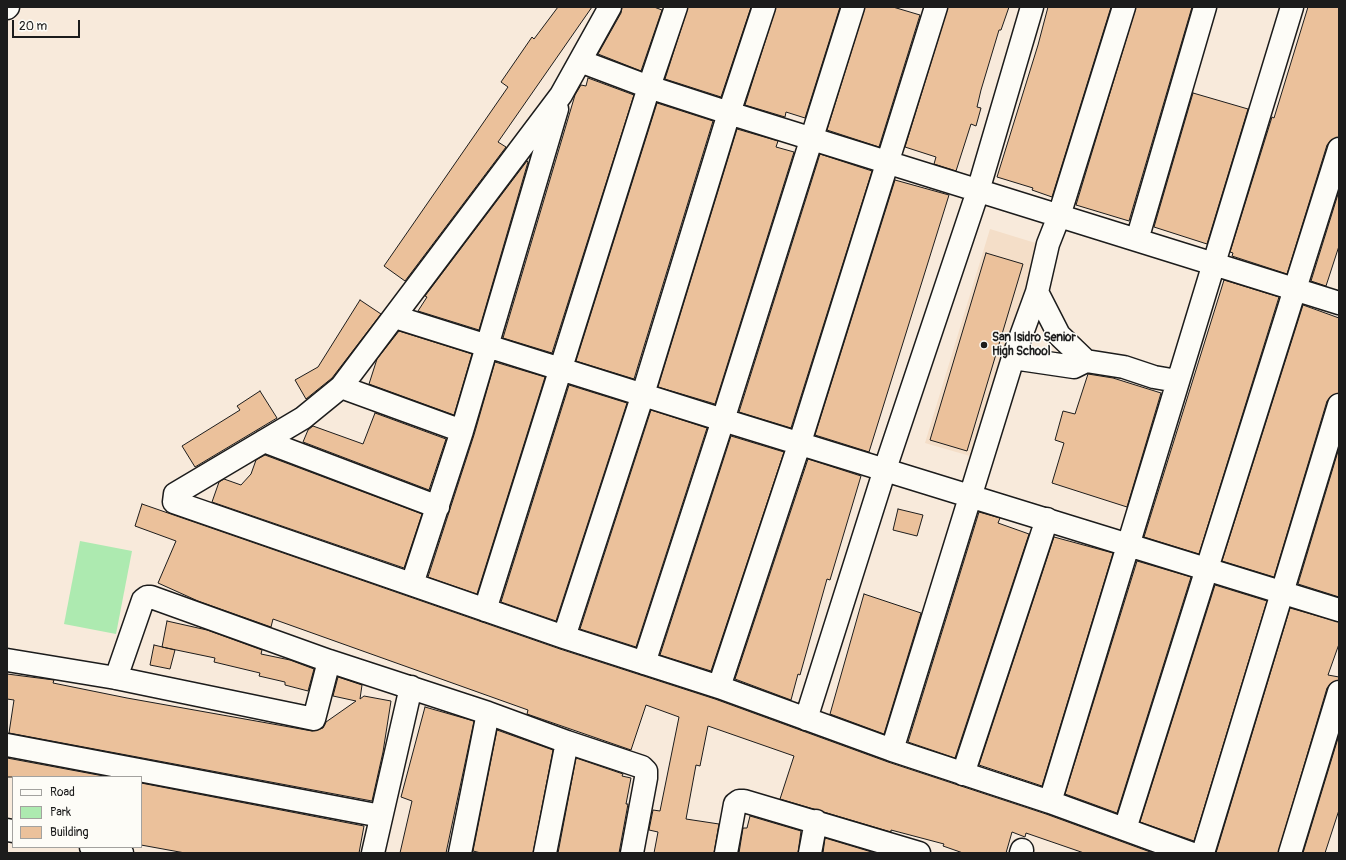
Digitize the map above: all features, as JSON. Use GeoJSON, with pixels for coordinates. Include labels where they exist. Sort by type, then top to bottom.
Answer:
{"type":"FeatureCollection","features":[{"type":"Feature","properties":{"kind":"street"},"geometry":{"type":"LineString","coordinates":[[610,7],[561,94],[341,387],[303,418],[175,494],[174,502],[564,637],[719,687],[892,750],[1050,802],[1190,853]]}},
{"type":"Feature","properties":{"kind":"street"},"geometry":{"type":"LineString","coordinates":[[485,610],[562,369],[649,87],[676,7]]}},
{"type":"Feature","properties":{"kind":"street"},"geometry":{"type":"LineString","coordinates":[[564,637],[643,394],[729,113],[764,7]]}},
{"type":"Feature","properties":{"kind":"street"},"geometry":{"type":"LineString","coordinates":[[644,663],[723,420],[853,7]]}},
{"type":"Feature","properties":{"kind":"street"},"geometry":{"type":"LineString","coordinates":[[719,687],[800,442],[886,162],[936,7]]}},
{"type":"Feature","properties":{"kind":"street"},"geometry":{"type":"LineString","coordinates":[[806,719],[884,469],[978,191],[1032,7]]}},
{"type":"Feature","properties":{"kind":"street"},"geometry":{"type":"LineString","coordinates":[[892,750],[970,495],[1037,292],[1048,244],[1059,216],[1124,7]]}},
{"type":"Feature","properties":{"kind":"street"},"geometry":{"type":"LineString","coordinates":[[1137,240],[1205,7]]}},
{"type":"Feature","properties":{"kind":"street"},"geometry":{"type":"LineString","coordinates":[[1050,802],[1127,544],[1292,7]]}},
{"type":"Feature","properties":{"kind":"street"},"geometry":{"type":"LineString","coordinates":[[580,61],[649,87],[729,113],[1339,303]]}},
{"type":"Feature","properties":{"kind":"street"},"geometry":{"type":"LineString","coordinates":[[412,584],[488,346],[561,94]]}},
{"type":"Feature","properties":{"kind":"street"},"geometry":{"type":"LineString","coordinates":[[1125,829],[1339,149]]}},
{"type":"Feature","properties":{"kind":"street"},"geometry":{"type":"LineString","coordinates":[[1037,292],[1059,335],[1086,361],[1124,367],[1154,377],[1177,381]]}},
{"type":"Feature","properties":{"kind":"street"},"geometry":{"type":"LineString","coordinates":[[395,317],[1339,610]]}},
{"type":"Feature","properties":{"kind":"street"},"geometry":{"type":"LineString","coordinates":[[1014,358],[1074,367],[1086,361]]}},
{"type":"Feature","properties":{"kind":"street"},"geometry":{"type":"LineString","coordinates":[[341,387],[462,431]]}},
{"type":"Feature","properties":{"kind":"street"},"geometry":{"type":"LineString","coordinates":[[1203,853],[1339,405]]}},
{"type":"Feature","properties":{"kind":"street"},"geometry":{"type":"LineString","coordinates":[[264,442],[438,506]]}},
{"type":"Feature","properties":{"kind":"street"},"geometry":{"type":"LineString","coordinates":[[963,774],[1047,519]]}},
{"type":"Feature","properties":{"kind":"street"},"geometry":{"type":"LineString","coordinates":[[116,678],[143,600],[146,597],[151,597],[329,661],[488,713],[567,742],[642,767],[646,771],[646,778],[632,853]]}},
{"type":"Feature","properties":{"kind":"street"},"geometry":{"type":"LineString","coordinates":[[7,660],[116,678],[314,719],[329,661]]}},
{"type":"Feature","properties":{"kind":"street"},"geometry":{"type":"LineString","coordinates":[[373,853],[411,687]]}},
{"type":"Feature","properties":{"kind":"street"},"geometry":{"type":"LineString","coordinates":[[1290,853],[1339,692]]}},
{"type":"Feature","properties":{"kind":"street"},"geometry":{"type":"LineString","coordinates":[[460,853],[488,713]]}},
{"type":"Feature","properties":{"kind":"street"},"geometry":{"type":"LineString","coordinates":[[545,853],[567,742]]}},
{"type":"Feature","properties":{"kind":"street"},"geometry":{"type":"LineString","coordinates":[[7,745],[381,816]]}},
{"type":"Feature","properties":{"kind":"street"},"geometry":{"type":"LineString","coordinates":[[726,853],[735,804],[744,800],[909,851]]}},
{"type":"Feature","properties":{"kind":"street"},"geometry":{"type":"LineString","coordinates":[[810,853],[816,821]]}},
{"type":"Feature","properties":{"kind":"street"},"geometry":{"type":"LineString","coordinates":[[97,848],[122,853]]}},
{"type":"Feature","properties":{"kind":"shaded area","name":"San Isidro Senior High School"},"geometry":{"type":"Polygon","coordinates":[[[990,229],[1042,245],[977,458],[925,443],[990,229]]]}},
{"type":"Feature","properties":{"kind":"green space"},"geometry":{"type":"Polygon","coordinates":[[[80,541],[132,551],[116,634],[64,624],[80,541]]]}},
{"type":"Feature","properties":{"kind":"building"},"geometry":{"type":"Polygon","coordinates":[[[558,7],[592,7],[498,142],[506,147],[405,281],[384,266],[508,87],[501,82],[532,37],[534,39],[558,7]]]}},
{"type":"Feature","properties":{"kind":"building"},"geometry":{"type":"Polygon","coordinates":[[[622,7],[654,7],[662,10],[641,71],[598,54],[621,13],[622,7]]]}},
{"type":"Feature","properties":{"kind":"building"},"geometry":{"type":"Polygon","coordinates":[[[688,7],[751,7],[721,97],[665,79],[688,7]]]}},
{"type":"Feature","properties":{"kind":"building"},"geometry":{"type":"Polygon","coordinates":[[[776,7],[840,7],[805,118],[786,112],[785,117],[745,105],[776,7]]]}},
{"type":"Feature","properties":{"kind":"building"},"geometry":{"type":"Polygon","coordinates":[[[865,7],[893,7],[920,15],[879,147],[827,130],[865,7]]]}},
{"type":"Feature","properties":{"kind":"building"},"geometry":{"type":"Polygon","coordinates":[[[948,7],[1009,7],[1001,30],[999,30],[981,90],[977,107],[981,108],[976,126],[971,124],[956,171],[934,164],[936,157],[905,147],[948,7]]]}},
{"type":"Feature","properties":{"kind":"building"},"geometry":{"type":"Polygon","coordinates":[[[1048,7],[1111,7],[1052,197],[1032,190],[1033,188],[997,177],[1038,45],[1048,7]]]}},
{"type":"Feature","properties":{"kind":"building"},"geometry":{"type":"Polygon","coordinates":[[[1136,7],[1192,7],[1129,221],[1076,205],[1136,7]]]}},
{"type":"Feature","properties":{"kind":"building"},"geometry":{"type":"Polygon","coordinates":[[[1308,7],[1339,7],[1339,137],[1331,140],[1327,145],[1287,274],[1232,256],[1233,253],[1230,252],[1272,117],[1274,118],[1308,7]]]}},
{"type":"Feature","properties":{"kind":"building"},"geometry":{"type":"Polygon","coordinates":[[[588,78],[634,95],[552,353],[503,338],[575,95],[581,85],[586,86],[588,78]]]}},
{"type":"Feature","properties":{"kind":"building"},"geometry":{"type":"Polygon","coordinates":[[[1193,93],[1248,109],[1207,244],[1154,227],[1193,93]]]}},
{"type":"Feature","properties":{"kind":"building"},"geometry":{"type":"Polygon","coordinates":[[[657,103],[713,121],[634,379],[576,361],[657,103]]]}},
{"type":"Feature","properties":{"kind":"building"},"geometry":{"type":"Polygon","coordinates":[[[737,129],[778,141],[776,147],[794,152],[715,404],[658,387],[737,129]]]}},
{"type":"Feature","properties":{"kind":"building"},"geometry":{"type":"Polygon","coordinates":[[[820,154],[872,171],[791,428],[739,412],[820,154]]]}},
{"type":"Feature","properties":{"kind":"building"},"geometry":{"type":"Polygon","coordinates":[[[527,161],[528,162],[479,330],[418,311],[427,297],[425,296],[527,161]]]}},
{"type":"Feature","properties":{"kind":"building"},"geometry":{"type":"Polygon","coordinates":[[[895,180],[949,195],[869,452],[815,435],[895,180]]]}},
{"type":"Feature","properties":{"kind":"building"},"geometry":{"type":"Polygon","coordinates":[[[1339,191],[1339,246],[1326,286],[1311,281],[1339,191]]]}},
{"type":"Feature","properties":{"kind":"building","name":"San Isidro Senior High School"},"geometry":{"type":"Polygon","coordinates":[[[986,253],[1023,264],[967,451],[930,440],[986,253]]]}},
{"type":"Feature","properties":{"kind":"building"},"geometry":{"type":"Polygon","coordinates":[[[1224,280],[1279,297],[1199,554],[1144,537],[1224,280]]]}},
{"type":"Feature","properties":{"kind":"building"},"geometry":{"type":"Polygon","coordinates":[[[360,300],[381,314],[332,378],[306,399],[295,380],[318,367],[360,300]]]}},
{"type":"Feature","properties":{"kind":"building"},"geometry":{"type":"Polygon","coordinates":[[[1303,305],[1339,318],[1339,393],[1331,396],[1327,401],[1274,577],[1222,561],[1303,305]]]}},
{"type":"Feature","properties":{"kind":"building"},"geometry":{"type":"Polygon","coordinates":[[[399,331],[472,354],[454,415],[369,384],[377,359],[399,331]]]}},
{"type":"Feature","properties":{"kind":"building"},"geometry":{"type":"Polygon","coordinates":[[[495,362],[545,377],[477,594],[428,577],[474,435],[495,362]]]}},
{"type":"Feature","properties":{"kind":"building"},"geometry":{"type":"Polygon","coordinates":[[[1088,374],[1113,378],[1161,393],[1127,507],[1052,483],[1064,443],[1055,440],[1063,411],[1075,414],[1088,374]]]}},
{"type":"Feature","properties":{"kind":"building"},"geometry":{"type":"Polygon","coordinates":[[[569,385],[627,403],[556,621],[501,602],[569,385]]]}},
{"type":"Feature","properties":{"kind":"building"},"geometry":{"type":"Polygon","coordinates":[[[260,391],[277,418],[195,467],[182,446],[240,410],[237,406],[260,391]]]}},
{"type":"Feature","properties":{"kind":"building"},"geometry":{"type":"Polygon","coordinates":[[[651,410],[707,428],[636,647],[580,629],[651,410]]]}},
{"type":"Feature","properties":{"kind":"building"},"geometry":{"type":"Polygon","coordinates":[[[375,413],[446,439],[429,490],[303,442],[308,430],[313,426],[363,444],[375,413]]]}},
{"type":"Feature","properties":{"kind":"building"},"geometry":{"type":"Polygon","coordinates":[[[731,436],[784,452],[711,671],[660,655],[731,436]]]}},
{"type":"Feature","properties":{"kind":"building"},"geometry":{"type":"Polygon","coordinates":[[[1339,448],[1339,597],[1298,584],[1339,448]]]}},
{"type":"Feature","properties":{"kind":"building"},"geometry":{"type":"Polygon","coordinates":[[[265,455],[422,514],[404,568],[212,502],[219,482],[224,479],[241,485],[251,474],[256,460],[265,455]]]}},
{"type":"Feature","properties":{"kind":"building"},"geometry":{"type":"Polygon","coordinates":[[[808,459],[861,476],[830,580],[827,579],[800,675],[798,674],[791,700],[735,679],[808,459]]]}},
{"type":"Feature","properties":{"kind":"building"},"geometry":{"type":"Polygon","coordinates":[[[142,504],[560,649],[715,699],[888,762],[1046,814],[1153,853],[1084,853],[1026,833],[1025,837],[1012,832],[1006,853],[963,853],[943,846],[944,844],[891,830],[891,832],[780,799],[794,756],[708,726],[700,766],[696,765],[686,819],[719,824],[714,853],[654,853],[658,832],[649,830],[653,810],[660,811],[679,717],[646,705],[631,750],[527,714],[528,710],[273,619],[271,627],[198,601],[158,583],[176,541],[135,526],[142,504]]]}},
{"type":"Feature","properties":{"kind":"building"},"geometry":{"type":"Polygon","coordinates":[[[898,509],[923,515],[917,536],[893,530],[898,509]]]}},
{"type":"Feature","properties":{"kind":"building"},"geometry":{"type":"Polygon","coordinates":[[[979,512],[1000,518],[998,523],[1029,534],[955,758],[908,742],[979,512]]]}},
{"type":"Feature","properties":{"kind":"building"},"geometry":{"type":"Polygon","coordinates":[[[1054,537],[1113,553],[1042,786],[979,765],[1054,537]]]}},
{"type":"Feature","properties":{"kind":"building"},"geometry":{"type":"Polygon","coordinates":[[[1137,561],[1191,577],[1117,813],[1065,794],[1137,561]]]}},
{"type":"Feature","properties":{"kind":"building"},"geometry":{"type":"Polygon","coordinates":[[[1215,585],[1267,601],[1194,841],[1140,822],[1215,585]]]}},
{"type":"Feature","properties":{"kind":"building"},"geometry":{"type":"Polygon","coordinates":[[[864,594],[921,613],[884,734],[830,714],[864,594]]]}},
{"type":"Feature","properties":{"kind":"building"},"geometry":{"type":"Polygon","coordinates":[[[1290,608],[1339,622],[1339,644],[1328,675],[1339,677],[1339,680],[1331,683],[1327,688],[1278,853],[1216,853],[1290,608]]]}},
{"type":"Feature","properties":{"kind":"building"},"geometry":{"type":"Polygon","coordinates":[[[167,621],[207,630],[262,650],[261,654],[290,660],[314,669],[308,691],[285,685],[285,682],[259,676],[260,673],[214,662],[215,658],[162,647],[167,621]]]}},
{"type":"Feature","properties":{"kind":"building"},"geometry":{"type":"Polygon","coordinates":[[[154,645],[175,650],[170,669],[150,665],[154,645]]]}},
{"type":"Feature","properties":{"kind":"building"},"geometry":{"type":"Polygon","coordinates":[[[7,674],[54,680],[53,683],[127,698],[312,731],[323,728],[326,722],[356,701],[333,696],[338,677],[362,685],[360,699],[364,696],[391,701],[383,752],[372,801],[9,733],[14,700],[7,699],[7,674]]]}},
{"type":"Feature","properties":{"kind":"building"},"geometry":{"type":"Polygon","coordinates":[[[425,707],[474,721],[446,853],[400,853],[412,801],[401,797],[425,707]]]}},
{"type":"Feature","properties":{"kind":"building"},"geometry":{"type":"Polygon","coordinates":[[[497,730],[553,750],[533,853],[481,853],[473,851],[497,730]]]}},
{"type":"Feature","properties":{"kind":"building"},"geometry":{"type":"Polygon","coordinates":[[[1339,735],[1339,810],[1325,853],[1303,853],[1339,735]]]}},
{"type":"Feature","properties":{"kind":"building"},"geometry":{"type":"Polygon","coordinates":[[[7,758],[104,776],[12,776],[7,777],[7,758]]]}},
{"type":"Feature","properties":{"kind":"building"},"geometry":{"type":"Polygon","coordinates":[[[576,758],[631,778],[619,853],[558,853],[576,758]]]}},
{"type":"Feature","properties":{"kind":"building"},"geometry":{"type":"Polygon","coordinates":[[[142,783],[364,826],[359,853],[185,853],[142,845],[142,783]]]}},
{"type":"Feature","properties":{"kind":"building"},"geometry":{"type":"Polygon","coordinates":[[[750,816],[801,831],[798,853],[739,853],[743,828],[747,828],[750,816]]]}},
{"type":"Feature","properties":{"kind":"building"},"geometry":{"type":"Polygon","coordinates":[[[825,838],[875,853],[823,853],[825,838]]]}},
{"type":"Feature","properties":{"kind":"place","name":"San Isidro Senior High School"},"geometry":{"type":"Point","coordinates":[984,345]}}]}
